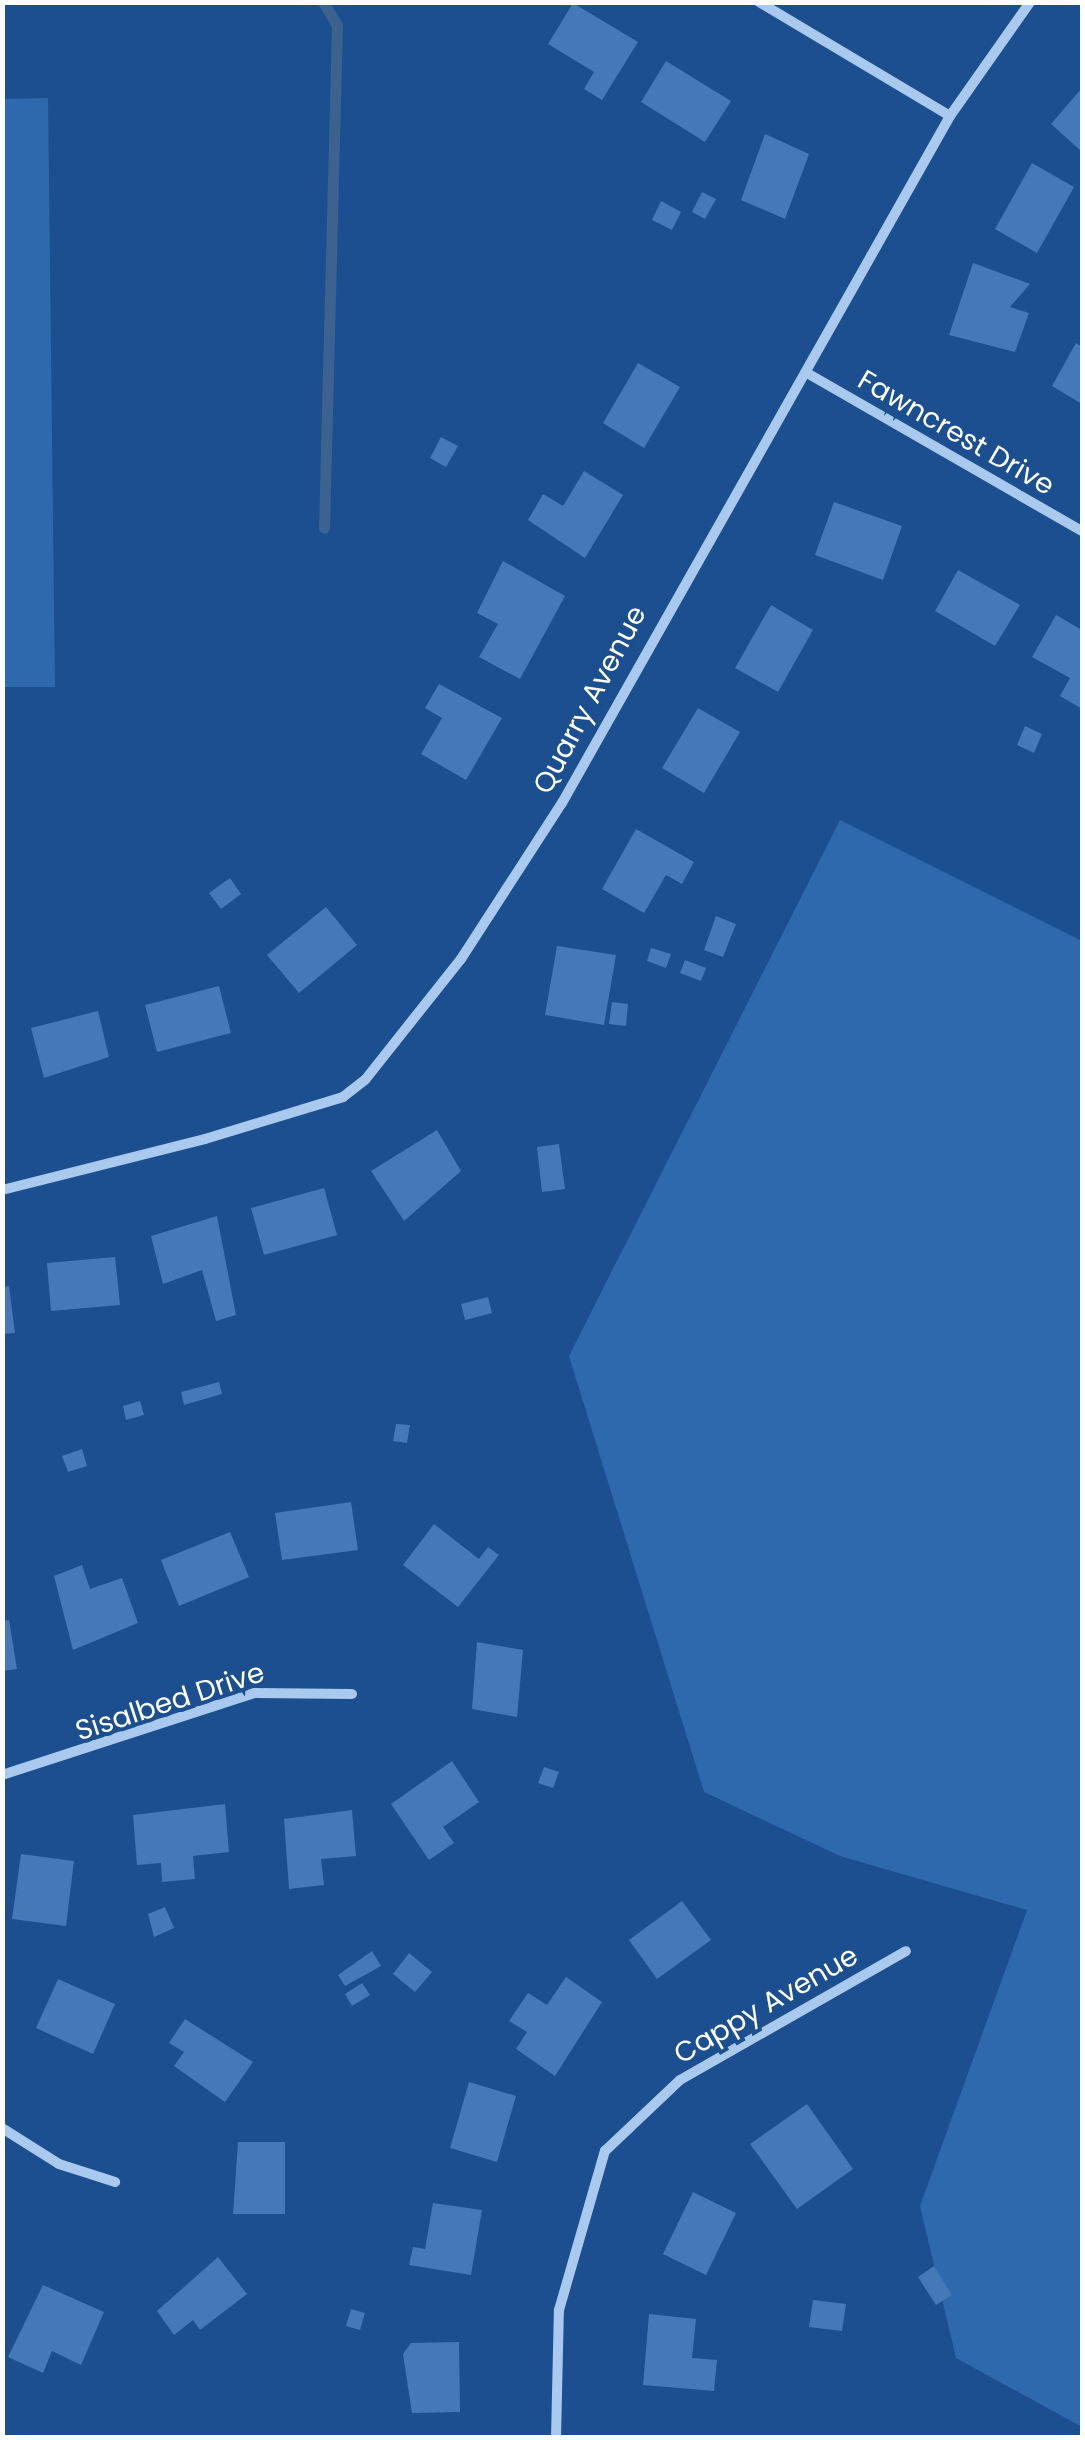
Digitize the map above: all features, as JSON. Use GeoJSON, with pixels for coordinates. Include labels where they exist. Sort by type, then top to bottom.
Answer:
{"type":"FeatureCollection","features":[{"type":"Feature","properties":{"kind":"street"},"geometry":{"type":"LineString","coordinates":[[759,2],[950,116]]}},
{"type":"Feature","properties":{"kind":"street","name":"Quarry Avenue"},"geometry":{"type":"LineString","coordinates":[[2,1190],[293,1112],[365,1080],[461,958],[562,803],[699,547],[807,373],[950,116],[1030,2]]}},
{"type":"Feature","properties":{"kind":"street","name":"Fawncrest Drive"},"geometry":{"type":"LineString","coordinates":[[807,373],[1082,531]]}},
{"type":"Feature","properties":{"kind":"street","name":"Sisalbed Drive"},"geometry":{"type":"LineString","coordinates":[[2,1775],[255,1693],[352,1694]]}},
{"type":"Feature","properties":{"kind":"street","name":"Cappy Avenue"},"geometry":{"type":"LineString","coordinates":[[556,2438],[559,2310],[605,2151],[680,2080],[906,1951]]}},
{"type":"Feature","properties":{"kind":"street"},"geometry":{"type":"LineString","coordinates":[[2,2128],[58,2164],[115,2182]]}},
{"type":"Feature","properties":{"kind":"shaded area"},"geometry":{"type":"Polygon","coordinates":[[[48,98],[55,687],[3,687],[3,99],[48,98]]]}},
{"type":"Feature","properties":{"kind":"shaded area"},"geometry":{"type":"Polygon","coordinates":[[[840,820],[1082,941],[1082,2427],[956,2358],[920,2206],[1027,1910],[840,1856],[704,1792],[569,1356],[840,820]]]}},
{"type":"Feature","properties":{"kind":"building"},"geometry":{"type":"Polygon","coordinates":[[[573,3],[638,42],[602,100],[584,89],[594,72],[548,44],[573,3]]]}},
{"type":"Feature","properties":{"kind":"building"},"geometry":{"type":"Polygon","coordinates":[[[666,61],[731,101],[705,142],[641,102],[666,61]]]}},
{"type":"Feature","properties":{"kind":"building"},"geometry":{"type":"Polygon","coordinates":[[[1082,88],[1082,152],[1051,124],[1082,88]]]}},
{"type":"Feature","properties":{"kind":"building"},"geometry":{"type":"Polygon","coordinates":[[[765,134],[809,154],[785,219],[741,200],[765,134]]]}},
{"type":"Feature","properties":{"kind":"building"},"geometry":{"type":"Polygon","coordinates":[[[1032,163],[1074,187],[1037,253],[995,229],[1032,163]]]}},
{"type":"Feature","properties":{"kind":"building"},"geometry":{"type":"Polygon","coordinates":[[[702,192],[716,199],[705,219],[692,212],[702,192]]]}},
{"type":"Feature","properties":{"kind":"building"},"geometry":{"type":"Polygon","coordinates":[[[661,201],[681,212],[672,230],[652,220],[661,201]]]}},
{"type":"Feature","properties":{"kind":"building"},"geometry":{"type":"Polygon","coordinates":[[[973,263],[1030,284],[1010,307],[1029,313],[1015,352],[949,335],[973,263]]]}},
{"type":"Feature","properties":{"kind":"building"},"geometry":{"type":"Polygon","coordinates":[[[1076,343],[1082,347],[1082,404],[1052,386],[1076,343]]]}},
{"type":"Feature","properties":{"kind":"building"},"geometry":{"type":"Polygon","coordinates":[[[638,363],[680,387],[644,448],[603,423],[638,363]]]}},
{"type":"Feature","properties":{"kind":"building"},"geometry":{"type":"Polygon","coordinates":[[[441,437],[458,446],[446,467],[430,458],[441,437]]]}},
{"type":"Feature","properties":{"kind":"building"},"geometry":{"type":"Polygon","coordinates":[[[584,471],[623,495],[585,558],[528,520],[543,494],[563,506],[584,471]]]}},
{"type":"Feature","properties":{"kind":"building"},"geometry":{"type":"Polygon","coordinates":[[[834,502],[902,526],[883,580],[815,555],[834,502]]]}},
{"type":"Feature","properties":{"kind":"building"},"geometry":{"type":"Polygon","coordinates":[[[503,561],[565,596],[520,679],[479,657],[498,624],[477,613],[503,561]]]}},
{"type":"Feature","properties":{"kind":"building"},"geometry":{"type":"Polygon","coordinates":[[[958,570],[1020,605],[995,646],[935,611],[958,570]]]}},
{"type":"Feature","properties":{"kind":"building"},"geometry":{"type":"Polygon","coordinates":[[[771,605],[813,630],[778,692],[735,668],[771,605]]]}},
{"type":"Feature","properties":{"kind":"building"},"geometry":{"type":"Polygon","coordinates":[[[1056,615],[1082,630],[1082,709],[1060,696],[1070,678],[1032,657],[1056,615]]]}},
{"type":"Feature","properties":{"kind":"building"},"geometry":{"type":"Polygon","coordinates":[[[439,684],[502,718],[466,780],[421,754],[442,718],[425,708],[439,684]]]}},
{"type":"Feature","properties":{"kind":"building"},"geometry":{"type":"Polygon","coordinates":[[[698,708],[740,732],[704,793],[662,768],[698,708]]]}},
{"type":"Feature","properties":{"kind":"building"},"geometry":{"type":"Polygon","coordinates":[[[1025,726],[1042,734],[1034,753],[1017,745],[1025,726]]]}},
{"type":"Feature","properties":{"kind":"building"},"geometry":{"type":"Polygon","coordinates":[[[636,829],[694,862],[682,884],[666,875],[644,913],[602,889],[636,829]]]}},
{"type":"Feature","properties":{"kind":"building"},"geometry":{"type":"Polygon","coordinates":[[[230,878],[241,894],[221,909],[209,893],[230,878]]]}},
{"type":"Feature","properties":{"kind":"building"},"geometry":{"type":"Polygon","coordinates":[[[326,907],[357,945],[299,993],[267,955],[326,907]]]}},
{"type":"Feature","properties":{"kind":"building"},"geometry":{"type":"Polygon","coordinates":[[[716,916],[736,924],[723,957],[704,950],[716,916]]]}},
{"type":"Feature","properties":{"kind":"building"},"geometry":{"type":"Polygon","coordinates":[[[557,946],[616,955],[604,1025],[545,1015],[557,946]]]}},
{"type":"Feature","properties":{"kind":"building"},"geometry":{"type":"Polygon","coordinates":[[[651,948],[671,954],[666,968],[647,961],[651,948]]]}},
{"type":"Feature","properties":{"kind":"building"},"geometry":{"type":"Polygon","coordinates":[[[685,960],[706,968],[701,981],[680,973],[685,960]]]}},
{"type":"Feature","properties":{"kind":"building"},"geometry":{"type":"Polygon","coordinates":[[[219,986],[231,1033],[157,1052],[145,1005],[219,986]]]}},
{"type":"Feature","properties":{"kind":"building"},"geometry":{"type":"Polygon","coordinates":[[[612,1002],[628,1004],[626,1026],[609,1024],[612,1002]]]}},
{"type":"Feature","properties":{"kind":"building"},"geometry":{"type":"Polygon","coordinates":[[[98,1011],[109,1057],[44,1078],[31,1028],[98,1011]]]}},
{"type":"Feature","properties":{"kind":"building"},"geometry":{"type":"Polygon","coordinates":[[[437,1130],[461,1171],[404,1221],[371,1171],[437,1130]]]}},
{"type":"Feature","properties":{"kind":"building"},"geometry":{"type":"Polygon","coordinates":[[[559,1144],[565,1189],[542,1192],[537,1147],[559,1144]]]}},
{"type":"Feature","properties":{"kind":"building"},"geometry":{"type":"Polygon","coordinates":[[[324,1188],[337,1235],[264,1255],[251,1208],[324,1188]]]}},
{"type":"Feature","properties":{"kind":"building"},"geometry":{"type":"Polygon","coordinates":[[[217,1216],[236,1315],[216,1321],[202,1270],[163,1284],[151,1236],[217,1216]]]}},
{"type":"Feature","properties":{"kind":"building"},"geometry":{"type":"Polygon","coordinates":[[[115,1257],[120,1305],[51,1311],[47,1263],[115,1257]]]}},
{"type":"Feature","properties":{"kind":"building"},"geometry":{"type":"Polygon","coordinates":[[[9,1286],[15,1333],[2,1334],[2,1287],[9,1286]]]}},
{"type":"Feature","properties":{"kind":"building"},"geometry":{"type":"Polygon","coordinates":[[[488,1297],[492,1313],[465,1320],[461,1304],[488,1297]]]}},
{"type":"Feature","properties":{"kind":"building"},"geometry":{"type":"Polygon","coordinates":[[[219,1382],[222,1394],[184,1405],[181,1392],[219,1382]]]}},
{"type":"Feature","properties":{"kind":"building"},"geometry":{"type":"Polygon","coordinates":[[[140,1401],[144,1415],[126,1420],[123,1406],[140,1401]]]}},
{"type":"Feature","properties":{"kind":"building"},"geometry":{"type":"Polygon","coordinates":[[[396,1424],[410,1425],[407,1443],[393,1441],[396,1424]]]}},
{"type":"Feature","properties":{"kind":"building"},"geometry":{"type":"Polygon","coordinates":[[[82,1449],[87,1466],[68,1472],[62,1456],[82,1449]]]}},
{"type":"Feature","properties":{"kind":"building"},"geometry":{"type":"Polygon","coordinates":[[[351,1502],[358,1550],[282,1560],[275,1513],[351,1502]]]}},
{"type":"Feature","properties":{"kind":"building"},"geometry":{"type":"Polygon","coordinates":[[[434,1524],[479,1559],[488,1547],[499,1555],[458,1607],[403,1565],[434,1524]]]}},
{"type":"Feature","properties":{"kind":"building"},"geometry":{"type":"Polygon","coordinates":[[[230,1532],[249,1577],[179,1606],[161,1560],[230,1532]]]}},
{"type":"Feature","properties":{"kind":"building"},"geometry":{"type":"Polygon","coordinates":[[[82,1565],[90,1589],[122,1578],[138,1623],[73,1650],[54,1576],[82,1565]]]}},
{"type":"Feature","properties":{"kind":"building"},"geometry":{"type":"Polygon","coordinates":[[[9,1620],[17,1669],[2,1671],[2,1621],[9,1620]]]}},
{"type":"Feature","properties":{"kind":"building"},"geometry":{"type":"Polygon","coordinates":[[[477,1642],[523,1650],[517,1717],[472,1709],[477,1642]]]}},
{"type":"Feature","properties":{"kind":"building"},"geometry":{"type":"Polygon","coordinates":[[[452,1761],[479,1802],[443,1827],[454,1843],[429,1860],[391,1804],[452,1761]]]}},
{"type":"Feature","properties":{"kind":"building"},"geometry":{"type":"Polygon","coordinates":[[[544,1767],[559,1772],[553,1788],[538,1783],[544,1767]]]}},
{"type":"Feature","properties":{"kind":"building"},"geometry":{"type":"Polygon","coordinates":[[[225,1804],[229,1852],[193,1856],[195,1879],[162,1882],[161,1863],[137,1865],[133,1815],[225,1804]]]}},
{"type":"Feature","properties":{"kind":"building"},"geometry":{"type":"Polygon","coordinates":[[[352,1810],[356,1856],[321,1859],[324,1885],[289,1889],[284,1819],[352,1810]]]}},
{"type":"Feature","properties":{"kind":"building"},"geometry":{"type":"Polygon","coordinates":[[[21,1854],[74,1861],[66,1926],[12,1919],[21,1854]]]}},
{"type":"Feature","properties":{"kind":"building"},"geometry":{"type":"Polygon","coordinates":[[[682,1901],[711,1940],[657,1979],[629,1940],[682,1901]]]}},
{"type":"Feature","properties":{"kind":"building"},"geometry":{"type":"Polygon","coordinates":[[[165,1907],[174,1928],[154,1937],[148,1914],[165,1907]]]}},
{"type":"Feature","properties":{"kind":"building"},"geometry":{"type":"Polygon","coordinates":[[[372,1951],[381,1966],[345,1986],[338,1975],[372,1951]]]}},
{"type":"Feature","properties":{"kind":"building"},"geometry":{"type":"Polygon","coordinates":[[[409,1953],[432,1972],[415,1992],[393,1974],[409,1953]]]}},
{"type":"Feature","properties":{"kind":"building"},"geometry":{"type":"Polygon","coordinates":[[[566,1977],[602,2002],[555,2076],[516,2049],[527,2032],[509,2021],[528,1993],[547,2005],[566,1977]]]}},
{"type":"Feature","properties":{"kind":"building"},"geometry":{"type":"Polygon","coordinates":[[[58,1979],[115,2004],[93,2054],[36,2028],[58,1979]]]}},
{"type":"Feature","properties":{"kind":"building"},"geometry":{"type":"Polygon","coordinates":[[[362,1983],[370,1995],[352,2006],[345,1994],[362,1983]]]}},
{"type":"Feature","properties":{"kind":"building"},"geometry":{"type":"Polygon","coordinates":[[[185,2019],[253,2062],[225,2102],[174,2066],[184,2052],[169,2043],[185,2019]]]}},
{"type":"Feature","properties":{"kind":"building"},"geometry":{"type":"Polygon","coordinates":[[[469,2082],[516,2096],[497,2162],[450,2148],[469,2082]]]}},
{"type":"Feature","properties":{"kind":"building"},"geometry":{"type":"Polygon","coordinates":[[[807,2104],[853,2169],[797,2209],[750,2144],[807,2104]]]}},
{"type":"Feature","properties":{"kind":"building"},"geometry":{"type":"Polygon","coordinates":[[[238,2142],[285,2142],[285,2214],[233,2214],[238,2142]]]}},
{"type":"Feature","properties":{"kind":"building"},"geometry":{"type":"Polygon","coordinates":[[[693,2192],[736,2213],[706,2275],[663,2254],[693,2192]]]}},
{"type":"Feature","properties":{"kind":"building"},"geometry":{"type":"Polygon","coordinates":[[[433,2203],[482,2210],[471,2275],[409,2265],[413,2247],[425,2249],[433,2203]]]}},
{"type":"Feature","properties":{"kind":"building"},"geometry":{"type":"Polygon","coordinates":[[[218,2257],[247,2294],[200,2330],[193,2320],[174,2335],[157,2311],[218,2257]]]}},
{"type":"Feature","properties":{"kind":"building"},"geometry":{"type":"Polygon","coordinates":[[[934,2266],[952,2295],[936,2305],[918,2277],[934,2266]]]}},
{"type":"Feature","properties":{"kind":"building"},"geometry":{"type":"Polygon","coordinates":[[[43,2285],[104,2312],[81,2365],[52,2351],[43,2373],[8,2357],[43,2285]]]}},
{"type":"Feature","properties":{"kind":"building"},"geometry":{"type":"Polygon","coordinates":[[[813,2300],[846,2304],[842,2331],[809,2327],[813,2300]]]}},
{"type":"Feature","properties":{"kind":"building"},"geometry":{"type":"Polygon","coordinates":[[[351,2309],[365,2313],[360,2330],[346,2326],[351,2309]]]}},
{"type":"Feature","properties":{"kind":"building"},"geometry":{"type":"Polygon","coordinates":[[[649,2314],[696,2319],[692,2358],[717,2360],[714,2391],[643,2385],[649,2314]]]}},
{"type":"Feature","properties":{"kind":"building"},"geometry":{"type":"Polygon","coordinates":[[[459,2342],[460,2412],[412,2413],[403,2354],[411,2343],[459,2342]]]}},
{"type":"Feature","properties":{"kind":"waterway"},"geometry":{"type":"LineString","coordinates":[[323,2],[337,25],[324,528]]}}]}
